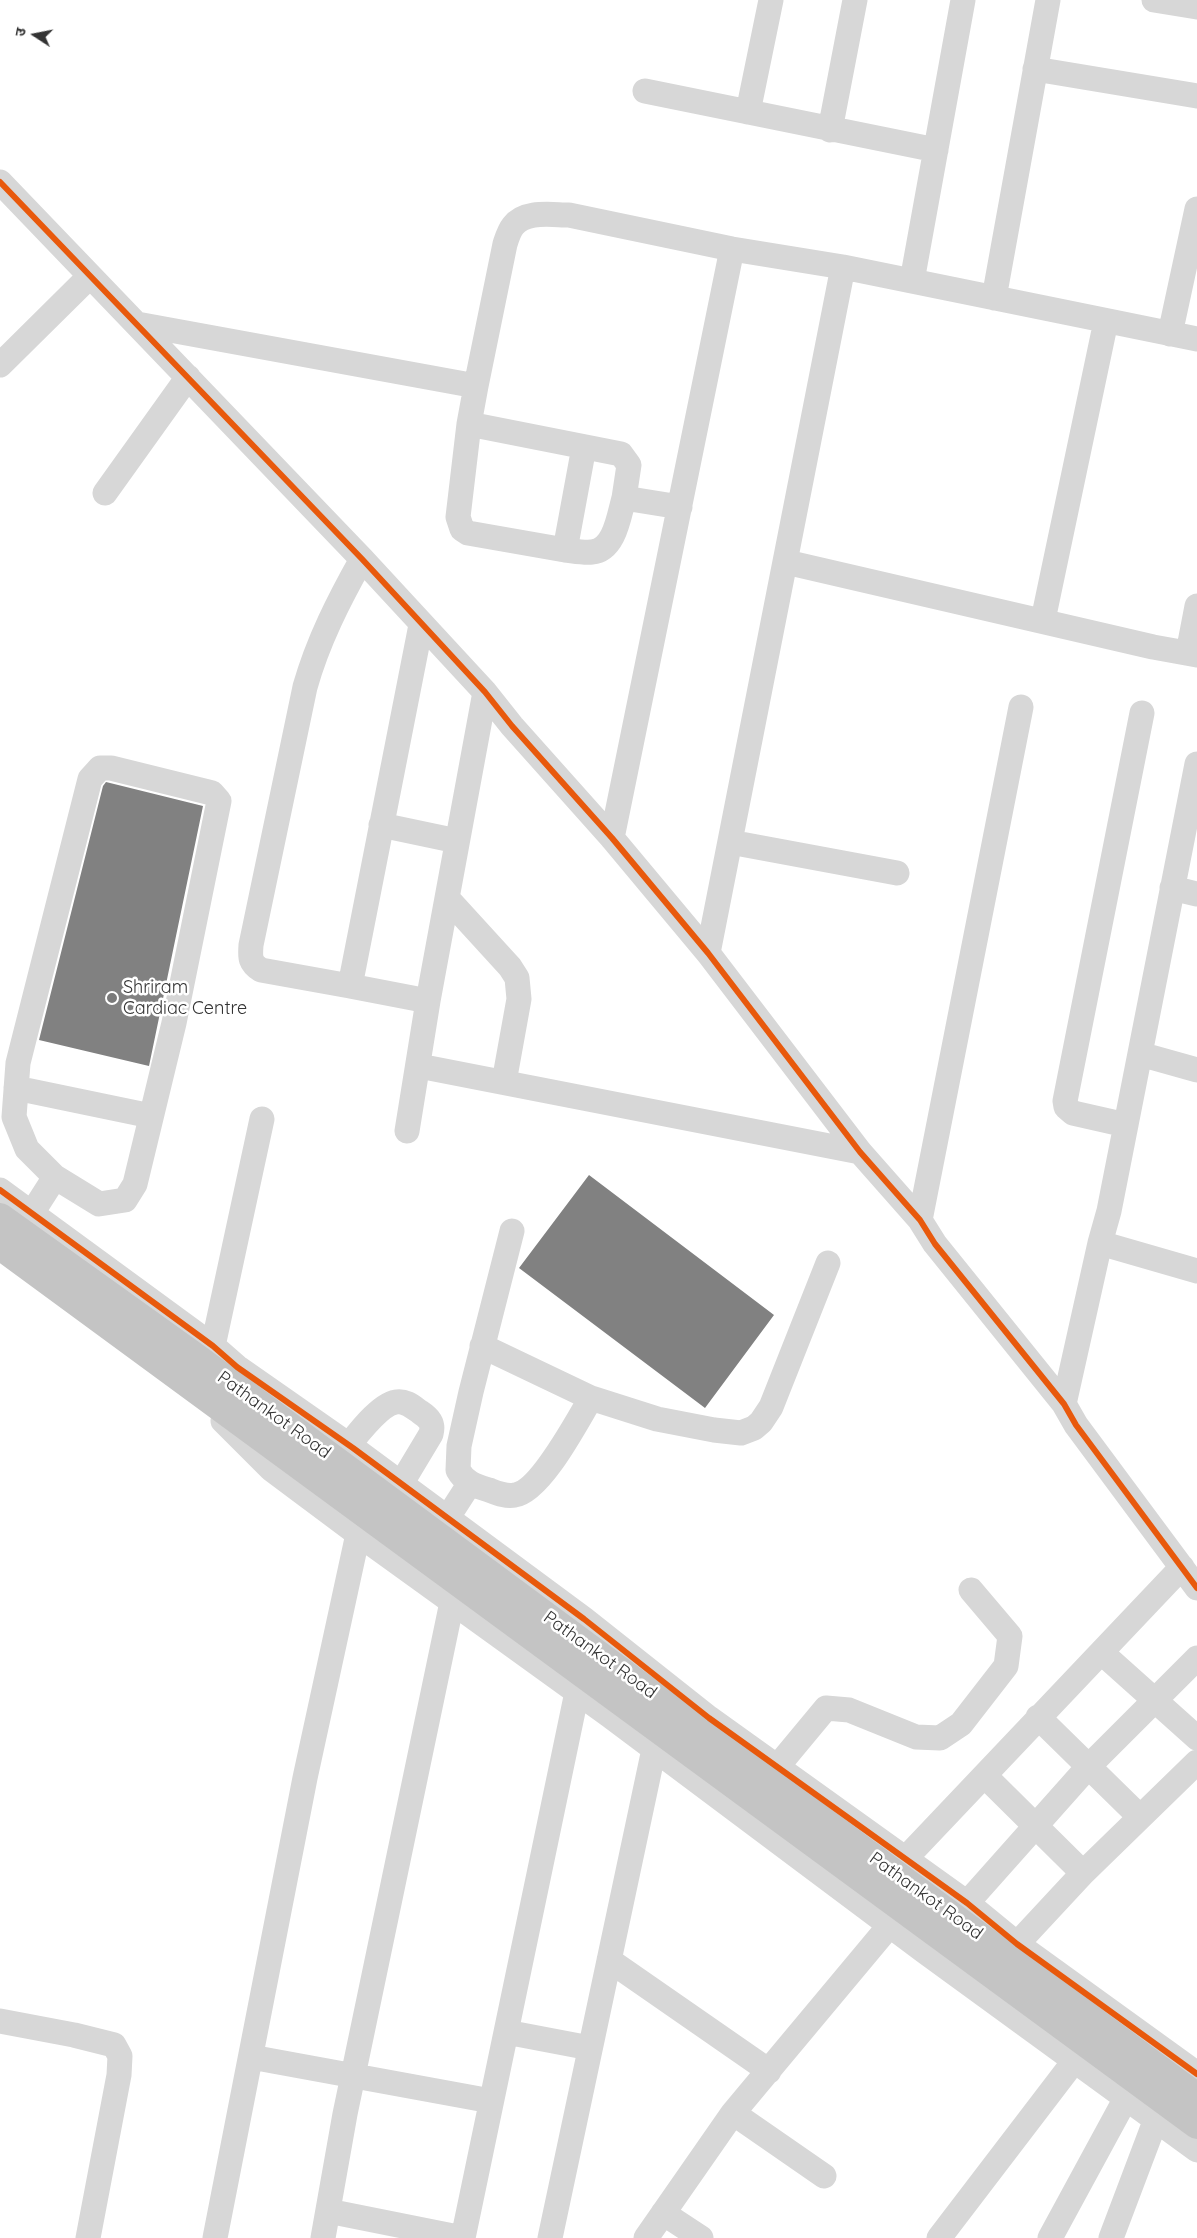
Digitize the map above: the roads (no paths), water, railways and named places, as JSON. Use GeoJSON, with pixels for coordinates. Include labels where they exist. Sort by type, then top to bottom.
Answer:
{"type":"FeatureCollection","features":[{"type":"Feature","properties":{"kind":"highway","name":"Pathankot Road"},"geometry":{"type":"LineString","coordinates":[[0,1217],[342,1453],[1197,2098]]}},
{"type":"Feature","properties":{"kind":"highway"},"geometry":{"type":"LineString","coordinates":[[0,1246],[1197,2125]]}},
{"type":"Feature","properties":{"kind":"street"},"geometry":{"type":"LineString","coordinates":[[748,112],[771,0]]}},
{"type":"Feature","properties":{"kind":"street"},"geometry":{"type":"LineString","coordinates":[[830,130],[855,0]]}},
{"type":"Feature","properties":{"kind":"street"},"geometry":{"type":"LineString","coordinates":[[912,281],[964,0]]}},
{"type":"Feature","properties":{"kind":"street"},"geometry":{"type":"LineString","coordinates":[[994,298],[1048,0]]}},
{"type":"Feature","properties":{"kind":"street"},"geometry":{"type":"LineString","coordinates":[[1154,0],[1197,7]]}},
{"type":"Feature","properties":{"kind":"street"},"geometry":{"type":"LineString","coordinates":[[1035,69],[1197,96]]}},
{"type":"Feature","properties":{"kind":"street"},"geometry":{"type":"LineString","coordinates":[[645,91],[936,150]]}},
{"type":"Feature","properties":{"kind":"street"},"geometry":{"type":"LineString","coordinates":[[0,182],[362,558],[421,625],[485,692],[512,726],[612,838],[708,953],[860,1152],[920,1220],[935,1244],[1064,1404],[1076,1425],[1197,1588]]}},
{"type":"Feature","properties":{"kind":"street"},"geometry":{"type":"LineString","coordinates":[[1170,334],[1197,209]]}},
{"type":"Feature","properties":{"kind":"street"},"geometry":{"type":"LineString","coordinates":[[469,424],[621,454],[629,465],[624,498],[612,535],[604,548],[592,553],[468,533],[462,529],[458,517],[469,424],[505,244],[512,226],[522,218],[533,215],[569,215],[732,249],[843,267],[1197,339]]}},
{"type":"Feature","properties":{"kind":"street"},"geometry":{"type":"LineString","coordinates":[[612,838],[732,249]]}},
{"type":"Feature","properties":{"kind":"street"},"geometry":{"type":"LineString","coordinates":[[708,953],[843,267]]}},
{"type":"Feature","properties":{"kind":"street"},"geometry":{"type":"LineString","coordinates":[[0,365],[90,276]]}},
{"type":"Feature","properties":{"kind":"street"},"geometry":{"type":"LineString","coordinates":[[1043,620],[1106,321]]}},
{"type":"Feature","properties":{"kind":"street"},"geometry":{"type":"LineString","coordinates":[[137,324],[476,386]]}},
{"type":"Feature","properties":{"kind":"street"},"geometry":{"type":"LineString","coordinates":[[105,493],[188,378]]}},
{"type":"Feature","properties":{"kind":"street"},"geometry":{"type":"LineString","coordinates":[[565,550],[584,447]]}},
{"type":"Feature","properties":{"kind":"street"},"geometry":{"type":"LineString","coordinates":[[624,498],[680,507]]}},
{"type":"Feature","properties":{"kind":"street"},"geometry":{"type":"LineString","coordinates":[[362,558],[332,614],[312,662],[305,687],[251,945],[250,959],[253,965],[261,970],[428,1001]]}},
{"type":"Feature","properties":{"kind":"street"},"geometry":{"type":"LineString","coordinates":[[786,562],[1193,654],[1197,606]]}},
{"type":"Feature","properties":{"kind":"street"},"geometry":{"type":"LineString","coordinates":[[350,986],[421,625]]}},
{"type":"Feature","properties":{"kind":"street"},"geometry":{"type":"LineString","coordinates":[[407,1131],[428,1001],[485,692]]}},
{"type":"Feature","properties":{"kind":"street"},"geometry":{"type":"LineString","coordinates":[[920,1220],[1022,707]]}},
{"type":"Feature","properties":{"kind":"street"},"geometry":{"type":"LineString","coordinates":[[1126,1124],[1073,1113],[1066,1107],[1065,1101],[1142,713]]}},
{"type":"Feature","properties":{"kind":"street"},"geometry":{"type":"LineString","coordinates":[[1064,1404],[1109,1211],[1197,764]]}},
{"type":"Feature","properties":{"kind":"street"},"geometry":{"type":"LineString","coordinates":[[100,768],[111,768],[212,793],[219,801],[174,1023],[135,1184],[125,1200],[99,1204],[55,1177],[27,1149],[14,1117],[16,1088],[18,1063],[90,779],[100,768]]}},
{"type":"Feature","properties":{"kind":"street"},"geometry":{"type":"LineString","coordinates":[[381,825],[457,841]]}},
{"type":"Feature","properties":{"kind":"street"},"geometry":{"type":"LineString","coordinates":[[730,842],[897,873]]}},
{"type":"Feature","properties":{"kind":"street"},"geometry":{"type":"LineString","coordinates":[[1172,888],[1197,894]]}},
{"type":"Feature","properties":{"kind":"street"},"geometry":{"type":"LineString","coordinates":[[447,898],[518,978],[520,999],[504,1082]]}},
{"type":"Feature","properties":{"kind":"street"},"geometry":{"type":"LineString","coordinates":[[1140,1054],[1197,1070]]}},
{"type":"Feature","properties":{"kind":"street"},"geometry":{"type":"LineString","coordinates":[[419,1066],[860,1152]]}},
{"type":"Feature","properties":{"kind":"street"},"geometry":{"type":"LineString","coordinates":[[16,1088],[151,1116]]}},
{"type":"Feature","properties":{"kind":"street"},"geometry":{"type":"LineString","coordinates":[[213,1346],[262,1119]]}},
{"type":"Feature","properties":{"kind":"street"},"geometry":{"type":"LineString","coordinates":[[32,1213],[55,1177]]}},
{"type":"Feature","properties":{"kind":"street"},"geometry":{"type":"LineString","coordinates":[[0,1190],[213,1346],[342,1453],[400,1484],[442,1527],[584,1619],[709,1718],[966,1903],[1017,1944],[1197,2074]]}},
{"type":"Feature","properties":{"kind":"street"},"geometry":{"type":"LineString","coordinates":[[512,1231],[482,1346],[459,1446],[458,1470],[470,1483],[500,1494],[515,1496],[526,1491],[539,1480],[591,1398]]}},
{"type":"Feature","properties":{"kind":"street"},"geometry":{"type":"LineString","coordinates":[[1100,1243],[1197,1271]]}},
{"type":"Feature","properties":{"kind":"street"},"geometry":{"type":"LineString","coordinates":[[482,1346],[591,1398],[657,1419],[714,1430],[741,1432],[754,1428],[761,1422],[778,1391],[828,1263]]}},
{"type":"Feature","properties":{"kind":"street"},"geometry":{"type":"LineString","coordinates":[[181,1378],[271,1469],[577,1692],[1197,2150]]}},
{"type":"Feature","properties":{"kind":"street"},"geometry":{"type":"LineString","coordinates":[[342,1453],[379,1411],[389,1404],[402,1402],[431,1421],[431,1434],[400,1484]]}},
{"type":"Feature","properties":{"kind":"street"},"geometry":{"type":"LineString","coordinates":[[442,1527],[470,1483]]}},
{"type":"Feature","properties":{"kind":"street"},"geometry":{"type":"LineString","coordinates":[[216,2238],[305,1778],[358,1534]]}},
{"type":"Feature","properties":{"kind":"street"},"geometry":{"type":"LineString","coordinates":[[904,1859],[1182,1567]]}},
{"type":"Feature","properties":{"kind":"street"},"geometry":{"type":"LineString","coordinates":[[778,1767],[826,1708],[849,1710],[916,1738],[940,1738],[961,1724],[1006,1666],[1010,1636],[971,1590]]}},
{"type":"Feature","properties":{"kind":"street"},"geometry":{"type":"LineString","coordinates":[[323,2238],[353,2076],[452,1602]]}},
{"type":"Feature","properties":{"kind":"street"},"geometry":{"type":"LineString","coordinates":[[1102,1653],[1197,1738]]}},
{"type":"Feature","properties":{"kind":"street"},"geometry":{"type":"LineString","coordinates":[[966,1903],[1088,1767],[1197,1658]]}},
{"type":"Feature","properties":{"kind":"street"},"geometry":{"type":"LineString","coordinates":[[328,2211],[462,2238],[577,1692]]}},
{"type":"Feature","properties":{"kind":"street"},"geometry":{"type":"LineString","coordinates":[[1038,1717],[1140,1818]]}},
{"type":"Feature","properties":{"kind":"street"},"geometry":{"type":"LineString","coordinates":[[550,2238],[654,1749]]}},
{"type":"Feature","properties":{"kind":"street"},"geometry":{"type":"LineString","coordinates":[[1017,1944],[1083,1873],[1197,1762]]}},
{"type":"Feature","properties":{"kind":"street"},"geometry":{"type":"LineString","coordinates":[[985,1776],[1083,1873]]}},
{"type":"Feature","properties":{"kind":"street"},"geometry":{"type":"LineString","coordinates":[[646,2238],[733,2113],[890,1925]]}},
{"type":"Feature","properties":{"kind":"street"},"geometry":{"type":"LineString","coordinates":[[609,1960],[769,2071]]}},
{"type":"Feature","properties":{"kind":"street"},"geometry":{"type":"LineString","coordinates":[[0,2021],[74,2035],[114,2045],[120,2056],[119,2075],[88,2238]]}},
{"type":"Feature","properties":{"kind":"street"},"geometry":{"type":"LineString","coordinates":[[506,2032],[590,2048]]}},
{"type":"Feature","properties":{"kind":"street"},"geometry":{"type":"LineString","coordinates":[[251,2057],[491,2101]]}},
{"type":"Feature","properties":{"kind":"street"},"geometry":{"type":"LineString","coordinates":[[940,2238],[1075,2060]]}},
{"type":"Feature","properties":{"kind":"street"},"geometry":{"type":"LineString","coordinates":[[1050,2238],[1126,2098]]}},
{"type":"Feature","properties":{"kind":"street"},"geometry":{"type":"LineString","coordinates":[[733,2113],[824,2176]]}},
{"type":"Feature","properties":{"kind":"street"},"geometry":{"type":"LineString","coordinates":[[1111,2238],[1156,2120]]}},
{"type":"Feature","properties":{"kind":"street"},"geometry":{"type":"LineString","coordinates":[[664,2212],[701,2238]]}},
{"type":"Feature","properties":{"kind":"place","name":"Shriram Cardiac Centre"},"geometry":{"type":"Point","coordinates":[112,998]}}]}
